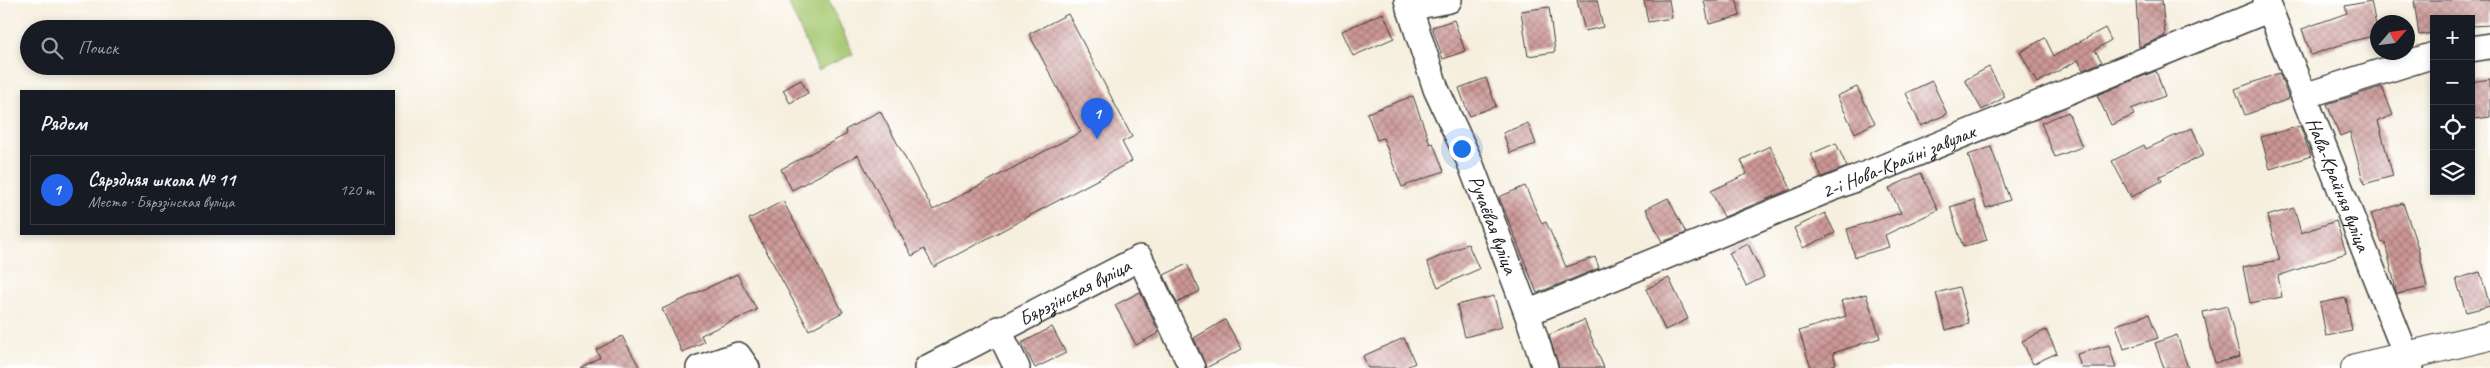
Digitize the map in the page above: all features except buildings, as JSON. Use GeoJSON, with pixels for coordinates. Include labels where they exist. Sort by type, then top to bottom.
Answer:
{"type":"FeatureCollection","features":[{"type":"Feature","properties":{"kind":"main road"},"geometry":{"type":"LineString","coordinates":[[2355,368],[2409,362],[2490,336]]}},
{"type":"Feature","properties":{"kind":"street"},"geometry":{"type":"LineString","coordinates":[[1408,4],[1449,0]]}},
{"type":"Feature","properties":{"kind":"street","name":"Ручаёвая вуліца"},"geometry":{"type":"LineString","coordinates":[[1408,4],[1436,89],[1468,160],[1527,312],[1545,368]]}},
{"type":"Feature","properties":{"kind":"street","name":"2-і Нова-Крайні завулак"},"geometry":{"type":"LineString","coordinates":[[1527,312],[2268,5]]}},
{"type":"Feature","properties":{"kind":"street","name":"Нава-Крайняя вуліца"},"geometry":{"type":"LineString","coordinates":[[2268,5],[2409,362]]}},
{"type":"Feature","properties":{"kind":"street"},"geometry":{"type":"LineString","coordinates":[[2475,48],[2490,46]]}},
{"type":"Feature","properties":{"kind":"street"},"geometry":{"type":"LineString","coordinates":[[2304,96],[2430,56]]}},
{"type":"Feature","properties":{"kind":"street","name":"Бярэзінская вуліца"},"geometry":{"type":"LineString","coordinates":[[927,368],[998,329],[1140,258],[1192,368]]}},
{"type":"Feature","properties":{"kind":"street"},"geometry":{"type":"LineString","coordinates":[[998,329],[1018,368]]}},
{"type":"Feature","properties":{"kind":"street"},"geometry":{"type":"LineString","coordinates":[[699,368],[738,355],[747,368]]}},
{"type":"Feature","properties":{"kind":"green space"},"geometry":{"type":"Polygon","coordinates":[[[787,0],[829,0],[853,54],[818,70],[787,0]]]}},
{"type":"Feature","properties":{"kind":"place","name":"Сярэдняя школа № 11"},"geometry":{"type":"Point","coordinates":[1097,139]}}]}
